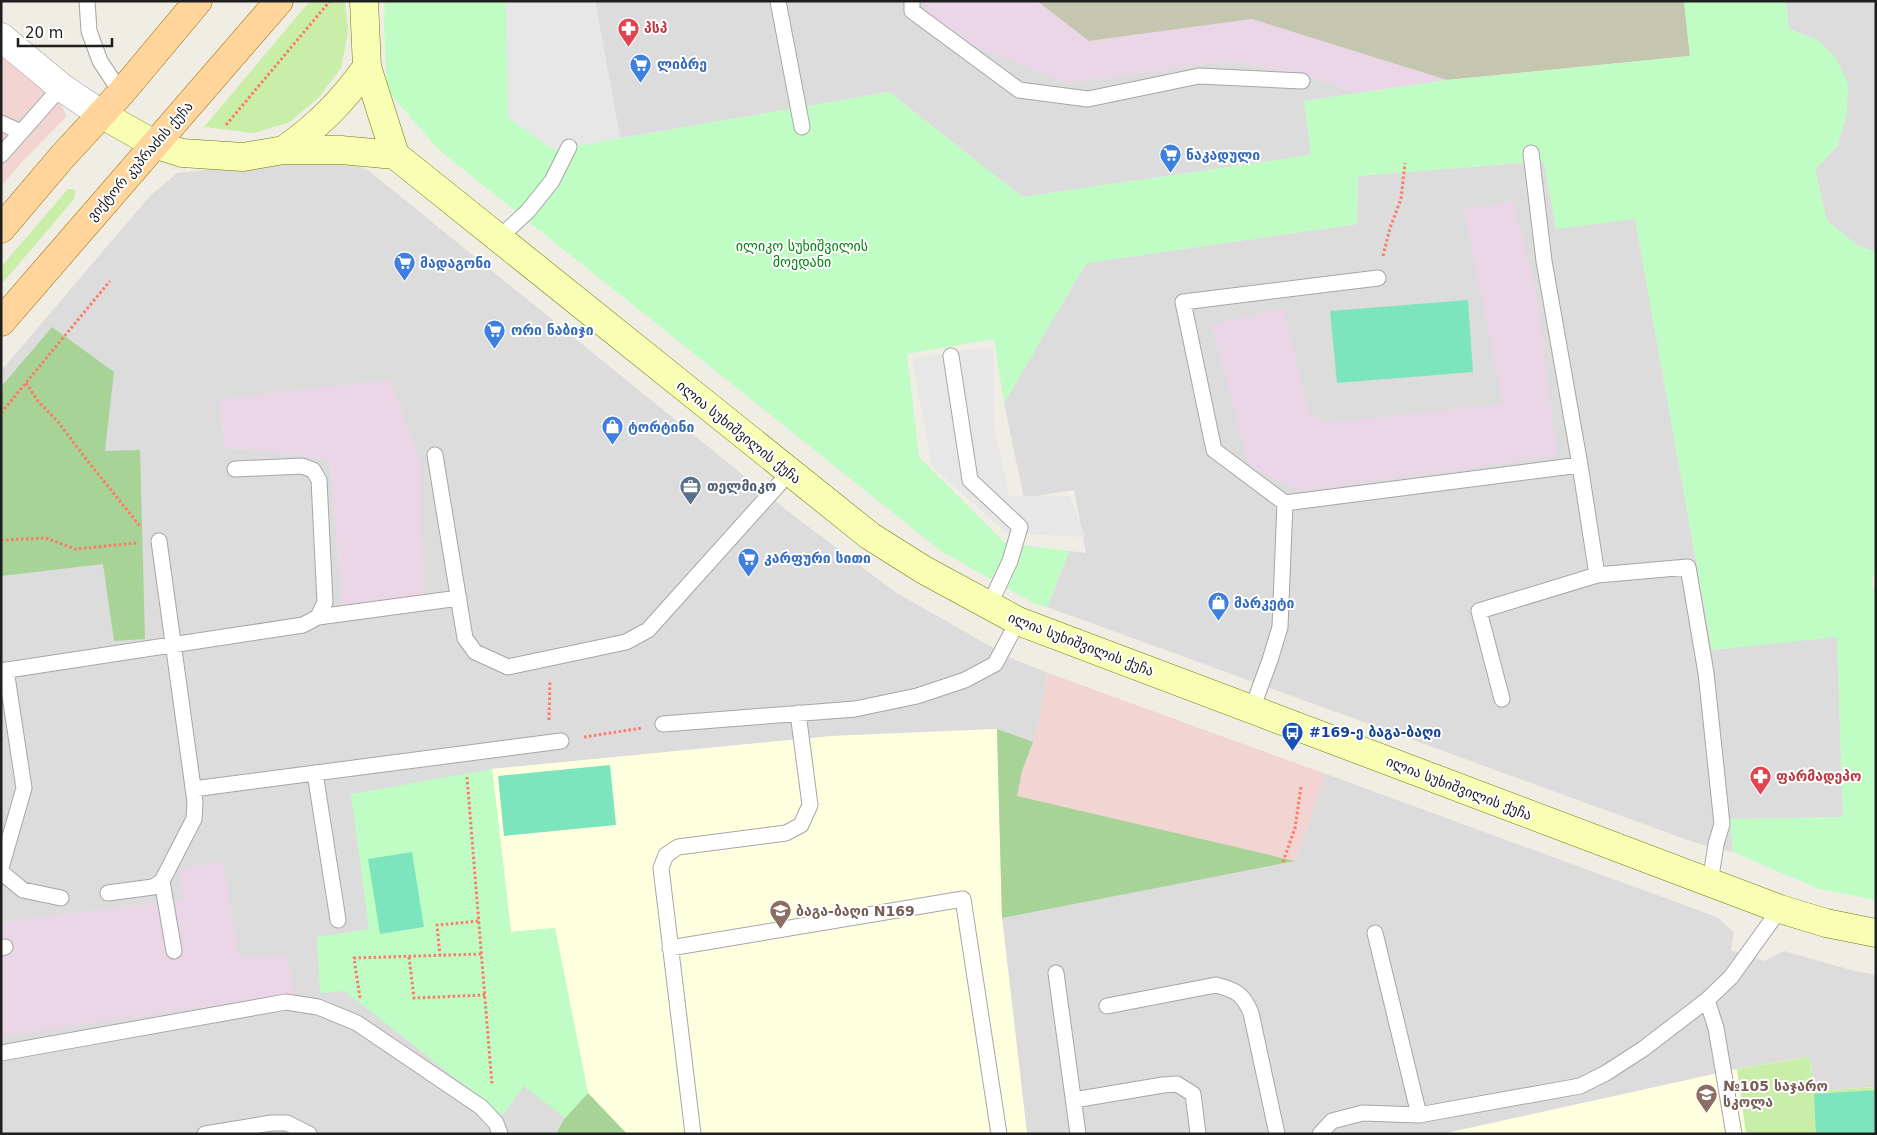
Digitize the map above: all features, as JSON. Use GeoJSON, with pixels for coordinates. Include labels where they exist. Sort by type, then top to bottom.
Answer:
{"type":"FeatureCollection","features":[{"type":"Feature","properties":{"kind":"main road"},"geometry":{"type":"LineString","coordinates":[[1,229],[121,93],[198,1]]}},
{"type":"Feature","properties":{"kind":"main road","name":"ვიქტორ კუპრაძის ქუჩა"},"geometry":{"type":"LineString","coordinates":[[1,322],[279,1]]}},
{"type":"Feature","properties":{"kind":"street"},"geometry":{"type":"LineString","coordinates":[[1,37],[61,86],[101,114],[154,144],[182,153],[243,157],[284,150],[341,150],[395,155],[367,67],[364,1]]}},
{"type":"Feature","properties":{"kind":"street"},"geometry":{"type":"LineString","coordinates":[[284,150],[312,130],[347,95],[367,67]]}},
{"type":"Feature","properties":{"kind":"street","name":"ილია სუხიშვილის ქუჩა"},"geometry":{"type":"LineString","coordinates":[[395,155],[603,324],[870,536],[924,570],[989,606],[1018,621],[1780,909],[1826,923],[1876,933]]}},
{"type":"Feature","properties":{"kind":"lane"},"geometry":{"type":"LineString","coordinates":[[88,1],[89,32],[100,61],[121,93]]}},
{"type":"Feature","properties":{"kind":"lane"},"geometry":{"type":"LineString","coordinates":[[778,1],[802,128]]}},
{"type":"Feature","properties":{"kind":"lane"},"geometry":{"type":"LineString","coordinates":[[912,1],[912,11],[1019,90],[1088,100],[1199,76],[1302,81]]}},
{"type":"Feature","properties":{"kind":"lane"},"geometry":{"type":"LineString","coordinates":[[1,155],[61,86]]}},
{"type":"Feature","properties":{"kind":"lane"},"geometry":{"type":"LineString","coordinates":[[1,122],[21,132]]}},
{"type":"Feature","properties":{"kind":"lane"},"geometry":{"type":"LineString","coordinates":[[499,238],[528,211],[552,181],[569,147]]}},
{"type":"Feature","properties":{"kind":"lane"},"geometry":{"type":"LineString","coordinates":[[1531,154],[1544,261],[1580,465],[1597,575]]}},
{"type":"Feature","properties":{"kind":"lane"},"geometry":{"type":"LineString","coordinates":[[1378,278],[1183,302],[1214,450],[1285,503],[1580,465]]}},
{"type":"Feature","properties":{"kind":"lane"},"geometry":{"type":"LineString","coordinates":[[951,356],[970,480],[1020,528],[1010,560],[989,606]]}},
{"type":"Feature","properties":{"kind":"lane"},"geometry":{"type":"LineString","coordinates":[[435,455],[465,638],[475,652],[508,667],[626,642],[648,630],[789,473]]}},
{"type":"Feature","properties":{"kind":"lane"},"geometry":{"type":"LineString","coordinates":[[235,469],[302,466],[313,470],[319,480],[325,602],[318,617]]}},
{"type":"Feature","properties":{"kind":"lane"},"geometry":{"type":"LineString","coordinates":[[1252,709],[1280,627],[1285,503]]}},
{"type":"Feature","properties":{"kind":"lane"},"geometry":{"type":"LineString","coordinates":[[108,893],[153,887],[162,881],[194,819],[195,802],[173,644],[156,541]]}},
{"type":"Feature","properties":{"kind":"lane"},"geometry":{"type":"LineString","coordinates":[[1502,699],[1478,611],[1597,575],[1688,568],[1706,673],[1722,824],[1716,844],[1710,882]]}},
{"type":"Feature","properties":{"kind":"lane"},"geometry":{"type":"LineString","coordinates":[[1,868],[24,788],[4,671],[303,625],[318,617],[459,598]]}},
{"type":"Feature","properties":{"kind":"lane"},"geometry":{"type":"LineString","coordinates":[[663,724],[864,707],[917,696],[965,680],[995,664],[1018,621]]}},
{"type":"Feature","properties":{"kind":"lane"},"geometry":{"type":"LineString","coordinates":[[693,1134],[661,868],[666,855],[678,847],[786,833],[801,824],[810,805],[798,713]]}},
{"type":"Feature","properties":{"kind":"lane"},"geometry":{"type":"LineString","coordinates":[[193,789],[555,741]]}},
{"type":"Feature","properties":{"kind":"lane"},"geometry":{"type":"LineString","coordinates":[[315,773],[338,920]]}},
{"type":"Feature","properties":{"kind":"lane"},"geometry":{"type":"LineString","coordinates":[[1,872],[23,890],[61,898]]}},
{"type":"Feature","properties":{"kind":"lane"},"geometry":{"type":"LineString","coordinates":[[162,881],[174,951]]}},
{"type":"Feature","properties":{"kind":"lane"},"geometry":{"type":"LineString","coordinates":[[670,948],[963,899],[999,1134]]}},
{"type":"Feature","properties":{"kind":"lane"},"geometry":{"type":"LineString","coordinates":[[1320,1134],[1332,1121],[1363,1114],[1419,1115],[1580,1086],[1606,1073],[1643,1049],[1707,1000],[1731,977],[1780,909]]}},
{"type":"Feature","properties":{"kind":"lane"},"geometry":{"type":"LineString","coordinates":[[1375,933],[1419,1115]]}},
{"type":"Feature","properties":{"kind":"lane"},"geometry":{"type":"LineString","coordinates":[[1056,974],[1078,1134]]}},
{"type":"Feature","properties":{"kind":"lane"},"geometry":{"type":"LineString","coordinates":[[1107,1006],[1216,985],[1233,989],[1246,1000],[1251,1013],[1277,1134]]}},
{"type":"Feature","properties":{"kind":"lane"},"geometry":{"type":"LineString","coordinates":[[1707,1000],[1716,1028],[1734,1134]]}},
{"type":"Feature","properties":{"kind":"lane"},"geometry":{"type":"LineString","coordinates":[[1,1053],[286,1002],[318,1007],[357,1023],[481,1107],[498,1128]]}},
{"type":"Feature","properties":{"kind":"lane"},"geometry":{"type":"LineString","coordinates":[[1074,1100],[1177,1084],[1193,1094],[1198,1134]]}},
{"type":"Feature","properties":{"kind":"lane"},"geometry":{"type":"LineString","coordinates":[[205,1134],[287,1123],[309,1134]]}},
{"type":"Feature","properties":{"kind":"path"},"geometry":{"type":"LineString","coordinates":[[225,126],[330,1]]}},
{"type":"Feature","properties":{"kind":"path"},"geometry":{"type":"LineString","coordinates":[[1378,278],[1390,228],[1401,199],[1405,163]]}},
{"type":"Feature","properties":{"kind":"path"},"geometry":{"type":"LineString","coordinates":[[1,413],[110,281]]}},
{"type":"Feature","properties":{"kind":"path"},"geometry":{"type":"LineString","coordinates":[[26,383],[38,402],[58,422],[90,464],[156,541]]}},
{"type":"Feature","properties":{"kind":"path"},"geometry":{"type":"LineString","coordinates":[[1,540],[46,538],[76,549],[156,541]]}},
{"type":"Feature","properties":{"kind":"path"},"geometry":{"type":"LineString","coordinates":[[550,658],[555,741],[663,724]]}},
{"type":"Feature","properties":{"kind":"path"},"geometry":{"type":"LineString","coordinates":[[465,754],[481,954],[498,1128]]}},
{"type":"Feature","properties":{"kind":"path"},"geometry":{"type":"LineString","coordinates":[[1283,862],[1295,828],[1301,787]]}},
{"type":"Feature","properties":{"kind":"path"},"geometry":{"type":"LineString","coordinates":[[440,956],[437,925],[479,921]]}},
{"type":"Feature","properties":{"kind":"path"},"geometry":{"type":"LineString","coordinates":[[357,1023],[362,1014],[354,958],[481,954]]}},
{"type":"Feature","properties":{"kind":"path"},"geometry":{"type":"LineString","coordinates":[[409,957],[414,998],[485,995]]}},
{"type":"Feature","properties":{"kind":"shaded area"},"geometry":{"type":"Polygon","coordinates":[[[526,1],[595,1],[620,138],[554,150],[508,118],[506,3],[526,1]]]}},
{"type":"Feature","properties":{"kind":"shaded area"},"geometry":{"type":"Polygon","coordinates":[[[595,1],[924,1],[924,12],[1067,83],[1226,61],[1296,72],[1358,93],[1304,101],[1312,155],[1022,197],[889,92],[620,138],[595,1]]]}},
{"type":"Feature","properties":{"kind":"shaded area"},"geometry":{"type":"Polygon","coordinates":[[[924,1],[1037,1],[1089,41],[1252,19],[1447,80],[1358,93],[1296,72],[1226,61],[1067,83],[950,36],[924,12],[924,1]]]}},
{"type":"Feature","properties":{"kind":"shaded area"},"geometry":{"type":"Polygon","coordinates":[[[1037,1],[1684,1],[1690,56],[1447,80],[1252,19],[1089,41],[1037,1]]]}},
{"type":"Feature","properties":{"kind":"shaded area"},"geometry":{"type":"Polygon","coordinates":[[[1786,1],[1876,1],[1876,252],[1858,246],[1827,221],[1815,170],[1838,145],[1818,40],[1789,29],[1786,1]]]}},
{"type":"Feature","properties":{"kind":"shaded area"},"geometry":{"type":"Polygon","coordinates":[[[1,55],[57,97],[67,116],[22,162],[1,187],[1,55]]]}},
{"type":"Feature","properties":{"kind":"shaded area"},"geometry":{"type":"Polygon","coordinates":[[[1544,161],[1556,229],[1635,218],[1712,650],[1837,636],[1843,817],[1730,819],[1733,852],[1696,843],[1047,607],[1069,551],[1086,553],[1074,490],[1024,498],[1004,403],[1086,263],[1357,224],[1358,176],[1544,161]]]}},
{"type":"Feature","properties":{"kind":"shaded area"},"geometry":{"type":"Polygon","coordinates":[[[278,162],[346,162],[368,170],[785,509],[895,592],[1013,659],[1048,673],[1036,736],[1022,771],[1295,861],[1326,774],[1717,917],[1734,932],[1731,950],[1764,961],[1784,951],[1876,975],[1876,1087],[1815,1091],[1809,1057],[1737,1069],[1442,1134],[1027,1134],[1002,918],[996,729],[832,736],[492,769],[588,1093],[627,1134],[1,1134],[1,1037],[22,1033],[239,957],[184,899],[1,923],[1,371],[149,197],[177,173],[278,162]],[[390,380],[220,400],[225,448],[251,449],[330,460],[343,610],[390,380]]]}},
{"type":"Feature","properties":{"kind":"shaded area"},"geometry":{"type":"Polygon","coordinates":[[[1513,201],[1537,295],[1557,456],[1301,491],[1276,481],[1249,465],[1211,324],[1284,309],[1309,414],[1326,423],[1503,404],[1464,210],[1513,201]]]}},
{"type":"Feature","properties":{"kind":"shaded area"},"geometry":{"type":"Polygon","coordinates":[[[993,347],[994,426],[1009,496],[1070,496],[1085,537],[1006,533],[932,466],[912,358],[993,347]]]}},
{"type":"Feature","properties":{"kind":"shaded area"},"geometry":{"type":"Polygon","coordinates":[[[390,380],[421,463],[423,600],[343,610],[330,460],[251,449],[225,448],[220,399],[390,380]]]}},
{"type":"Feature","properties":{"kind":"shaded area"},"geometry":{"type":"Polygon","coordinates":[[[1048,673],[1326,774],[1295,861],[1017,796],[1022,771],[1036,736],[1048,673]]]}},
{"type":"Feature","properties":{"kind":"shaded area","name":"ბაგა-ბაღი N169"},"geometry":{"type":"Polygon","coordinates":[[[997,729],[1002,918],[1027,1134],[627,1134],[588,1093],[555,928],[511,932],[492,769],[832,736],[997,729]]]}},
{"type":"Feature","properties":{"kind":"shaded area"},"geometry":{"type":"Polygon","coordinates":[[[223,862],[239,957],[286,955],[295,994],[1,1037],[1,923],[184,899],[179,868],[223,862]]]}},
{"type":"Feature","properties":{"kind":"shaded area","name":"№105 საჯარო სკოლა"},"geometry":{"type":"Polygon","coordinates":[[[1809,1057],[1815,1091],[1876,1087],[1876,1134],[1442,1134],[1737,1069],[1809,1057]]]}},
{"type":"Feature","properties":{"kind":"green space"},"geometry":{"type":"Polygon","coordinates":[[[310,1],[345,1],[348,32],[341,68],[320,96],[290,122],[254,133],[204,127],[310,1]]]}},
{"type":"Feature","properties":{"kind":"green space","name":"ილიკო სუხიშვილის მოედანი"},"geometry":{"type":"Polygon","coordinates":[[[385,1],[526,1],[506,3],[569,147],[889,92],[1022,197],[1311,155],[1304,101],[1447,80],[1690,56],[1684,1],[1786,1],[1789,29],[1818,40],[1836,58],[1848,84],[1847,113],[1838,145],[1815,170],[1827,221],[1858,246],[1876,252],[1876,561],[1872,584],[1876,595],[1876,900],[1819,889],[1733,852],[1730,819],[1843,817],[1837,637],[1712,650],[1635,219],[1556,229],[1544,161],[1358,176],[1357,224],[1086,263],[1004,403],[994,339],[907,354],[919,457],[1005,543],[1069,551],[1047,607],[1035,604],[941,551],[439,150],[387,90],[384,26],[385,1]]]}},
{"type":"Feature","properties":{"kind":"green space"},"geometry":{"type":"Polygon","coordinates":[[[68,189],[76,191],[74,199],[1,285],[1,267],[68,189]]]}},
{"type":"Feature","properties":{"kind":"green space"},"geometry":{"type":"Polygon","coordinates":[[[1468,300],[1473,372],[1337,383],[1330,311],[1468,300]]]}},
{"type":"Feature","properties":{"kind":"green space"},"geometry":{"type":"Polygon","coordinates":[[[52,327],[114,372],[105,451],[140,450],[145,639],[114,641],[103,564],[1,576],[1,387],[52,327]]]}},
{"type":"Feature","properties":{"kind":"green space"},"geometry":{"type":"Polygon","coordinates":[[[997,729],[1033,742],[1022,771],[1017,796],[1295,861],[1002,918],[997,729]]]}},
{"type":"Feature","properties":{"kind":"green space"},"geometry":{"type":"Polygon","coordinates":[[[610,765],[616,825],[504,836],[498,776],[610,765]]]}},
{"type":"Feature","properties":{"kind":"green space"},"geometry":{"type":"Polygon","coordinates":[[[492,769],[511,932],[555,928],[588,1093],[565,1118],[524,1086],[502,1115],[345,991],[320,993],[317,937],[369,929],[351,794],[492,769]]]}},
{"type":"Feature","properties":{"kind":"green space"},"geometry":{"type":"Polygon","coordinates":[[[412,852],[424,927],[380,934],[368,859],[412,852]]]}},
{"type":"Feature","properties":{"kind":"green space"},"geometry":{"type":"Polygon","coordinates":[[[1809,1057],[1815,1091],[1876,1087],[1876,1134],[1746,1134],[1737,1069],[1809,1057]]]}},
{"type":"Feature","properties":{"kind":"green space"},"geometry":{"type":"Polygon","coordinates":[[[1876,1090],[1876,1134],[1816,1134],[1814,1094],[1876,1090]]]}},
{"type":"Feature","properties":{"kind":"green space"},"geometry":{"type":"Polygon","coordinates":[[[588,1093],[627,1134],[556,1134],[565,1118],[588,1093]]]}},
{"type":"Feature","properties":{"kind":"place","name":"პსპ"},"geometry":{"type":"Point","coordinates":[628,47]}},
{"type":"Feature","properties":{"kind":"place","name":"ლიბრე"},"geometry":{"type":"Point","coordinates":[641,83]}},
{"type":"Feature","properties":{"kind":"place","name":"ნაკადული"},"geometry":{"type":"Point","coordinates":[1170,174]}},
{"type":"Feature","properties":{"kind":"place","name":"მადაგონი"},"geometry":{"type":"Point","coordinates":[404,282]}},
{"type":"Feature","properties":{"kind":"place","name":"ორი ნაბიჯი"},"geometry":{"type":"Point","coordinates":[495,349]}},
{"type":"Feature","properties":{"kind":"place","name":"ტორტინი"},"geometry":{"type":"Point","coordinates":[612,446]}},
{"type":"Feature","properties":{"kind":"place","name":"თელმიკო"},"geometry":{"type":"Point","coordinates":[691,505]}},
{"type":"Feature","properties":{"kind":"place","name":"კარფური სითი"},"geometry":{"type":"Point","coordinates":[748,577]}},
{"type":"Feature","properties":{"kind":"place","name":"მარკეტი"},"geometry":{"type":"Point","coordinates":[1218,622]}},
{"type":"Feature","properties":{"kind":"place","name":"#169-ე ბაგა-ბაღი"},"geometry":{"type":"Point","coordinates":[1293,751]}},
{"type":"Feature","properties":{"kind":"place","name":"ფარმადეპო"},"geometry":{"type":"Point","coordinates":[1760,795]}},
{"type":"Feature","properties":{"kind":"place","name":"ბაგა-ბაღი N169"},"geometry":{"type":"Point","coordinates":[780,930]}},
{"type":"Feature","properties":{"kind":"place","name":"№105 საჯარო სკოლა"},"geometry":{"type":"Point","coordinates":[1707,1113]}}]}
